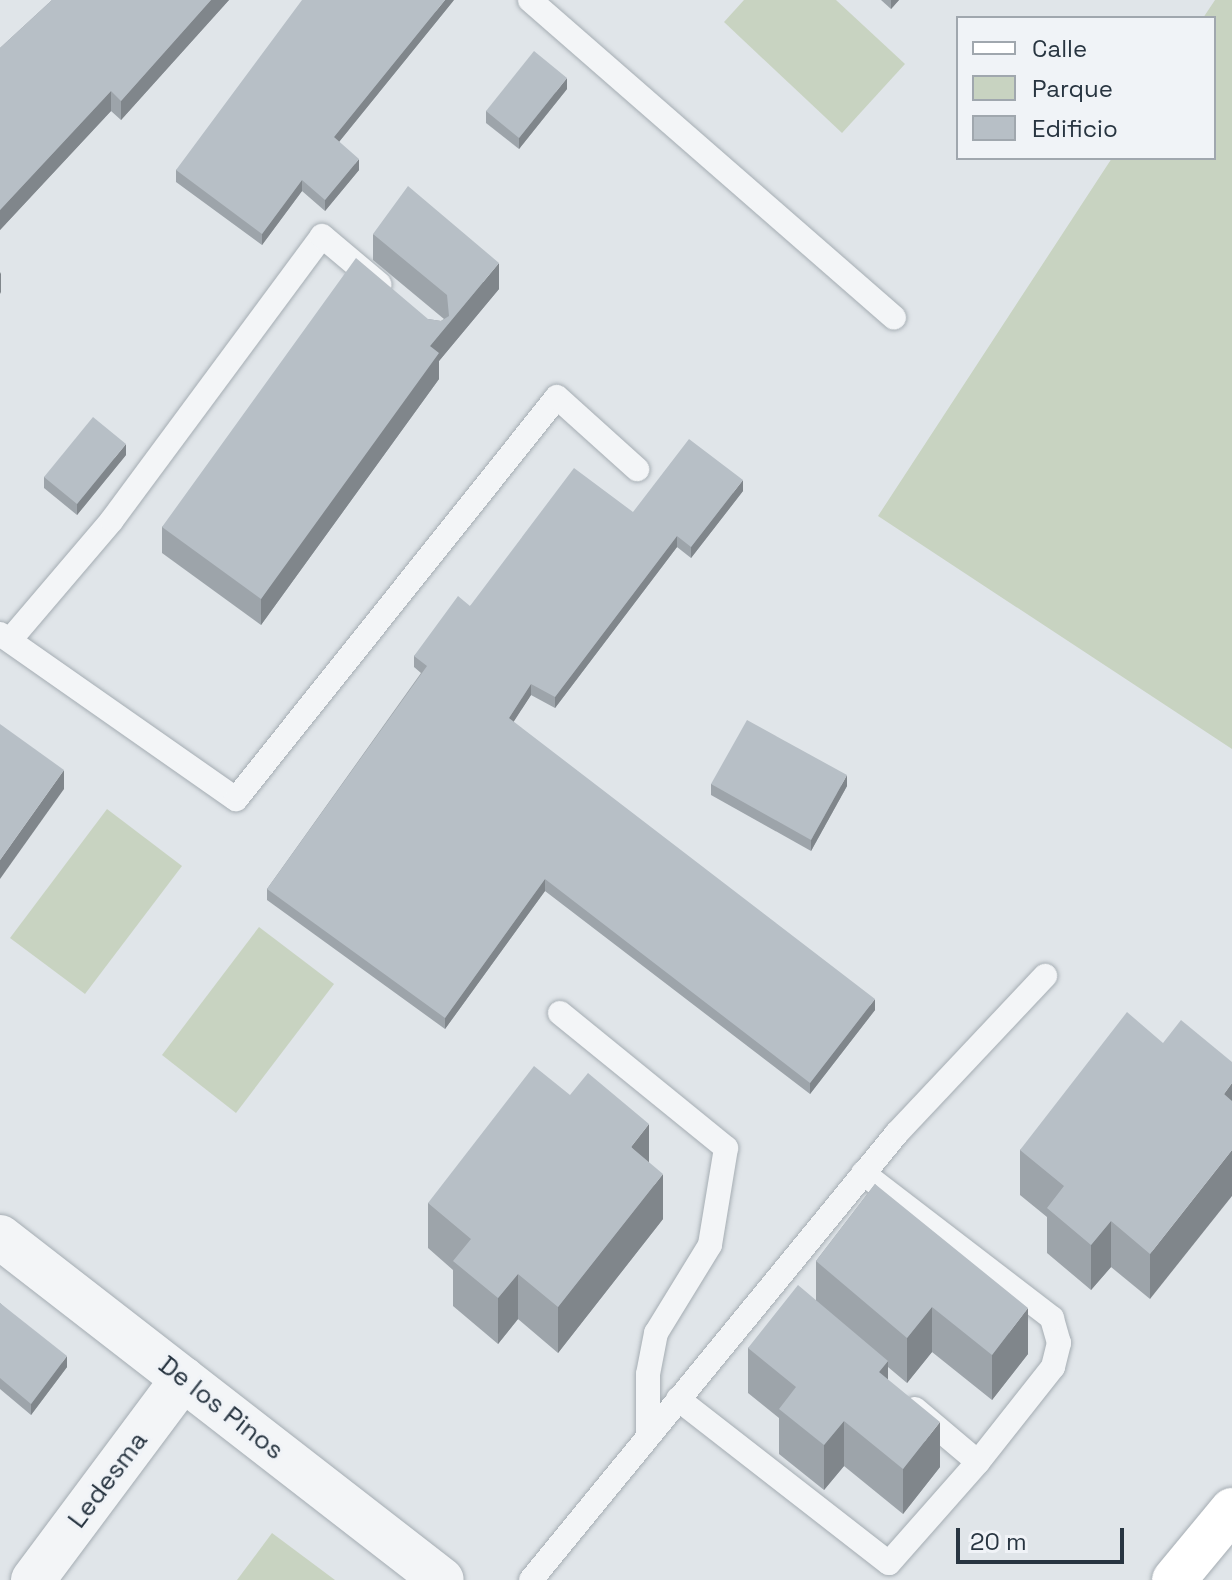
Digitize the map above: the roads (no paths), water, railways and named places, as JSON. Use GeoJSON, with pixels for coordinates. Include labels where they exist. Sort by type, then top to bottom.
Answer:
{"type":"FeatureCollection","features":[{"type":"Feature","properties":{"kind":"main road"},"geometry":{"type":"LineString","coordinates":[[1174,1580],[1232,1510]]}},
{"type":"Feature","properties":{"kind":"street","name":"De los Pinos"},"geometry":{"type":"LineString","coordinates":[[0,1237],[442,1580]]}},
{"type":"Feature","properties":{"kind":"street","name":"Ledesma"},"geometry":{"type":"LineString","coordinates":[[33,1580],[183,1379]]}},
{"type":"Feature","properties":{"kind":"lane"},"geometry":{"type":"LineString","coordinates":[[530,0],[894,317]]}},
{"type":"Feature","properties":{"kind":"lane"},"geometry":{"type":"LineString","coordinates":[[402,304],[322,236],[112,520],[5,637],[236,799],[557,397],[637,469]]}},
{"type":"Feature","properties":{"kind":"lane"},"geometry":{"type":"LineString","coordinates":[[531,1580],[863,1173],[1045,976]]}},
{"type":"Feature","properties":{"kind":"lane"},"geometry":{"type":"LineString","coordinates":[[560,1013],[726,1148],[710,1245],[656,1333],[648,1374],[648,1434]]}},
{"type":"Feature","properties":{"kind":"lane"},"geometry":{"type":"LineString","coordinates":[[678,1399],[889,1563],[978,1462],[1053,1367],[1059,1343],[1052,1318],[863,1173]]}},
{"type":"Feature","properties":{"kind":"lane"},"geometry":{"type":"LineString","coordinates":[[769,1286],[793,1305]]}},
{"type":"Feature","properties":{"kind":"lane"},"geometry":{"type":"LineString","coordinates":[[897,1393],[978,1462]]}}]}
